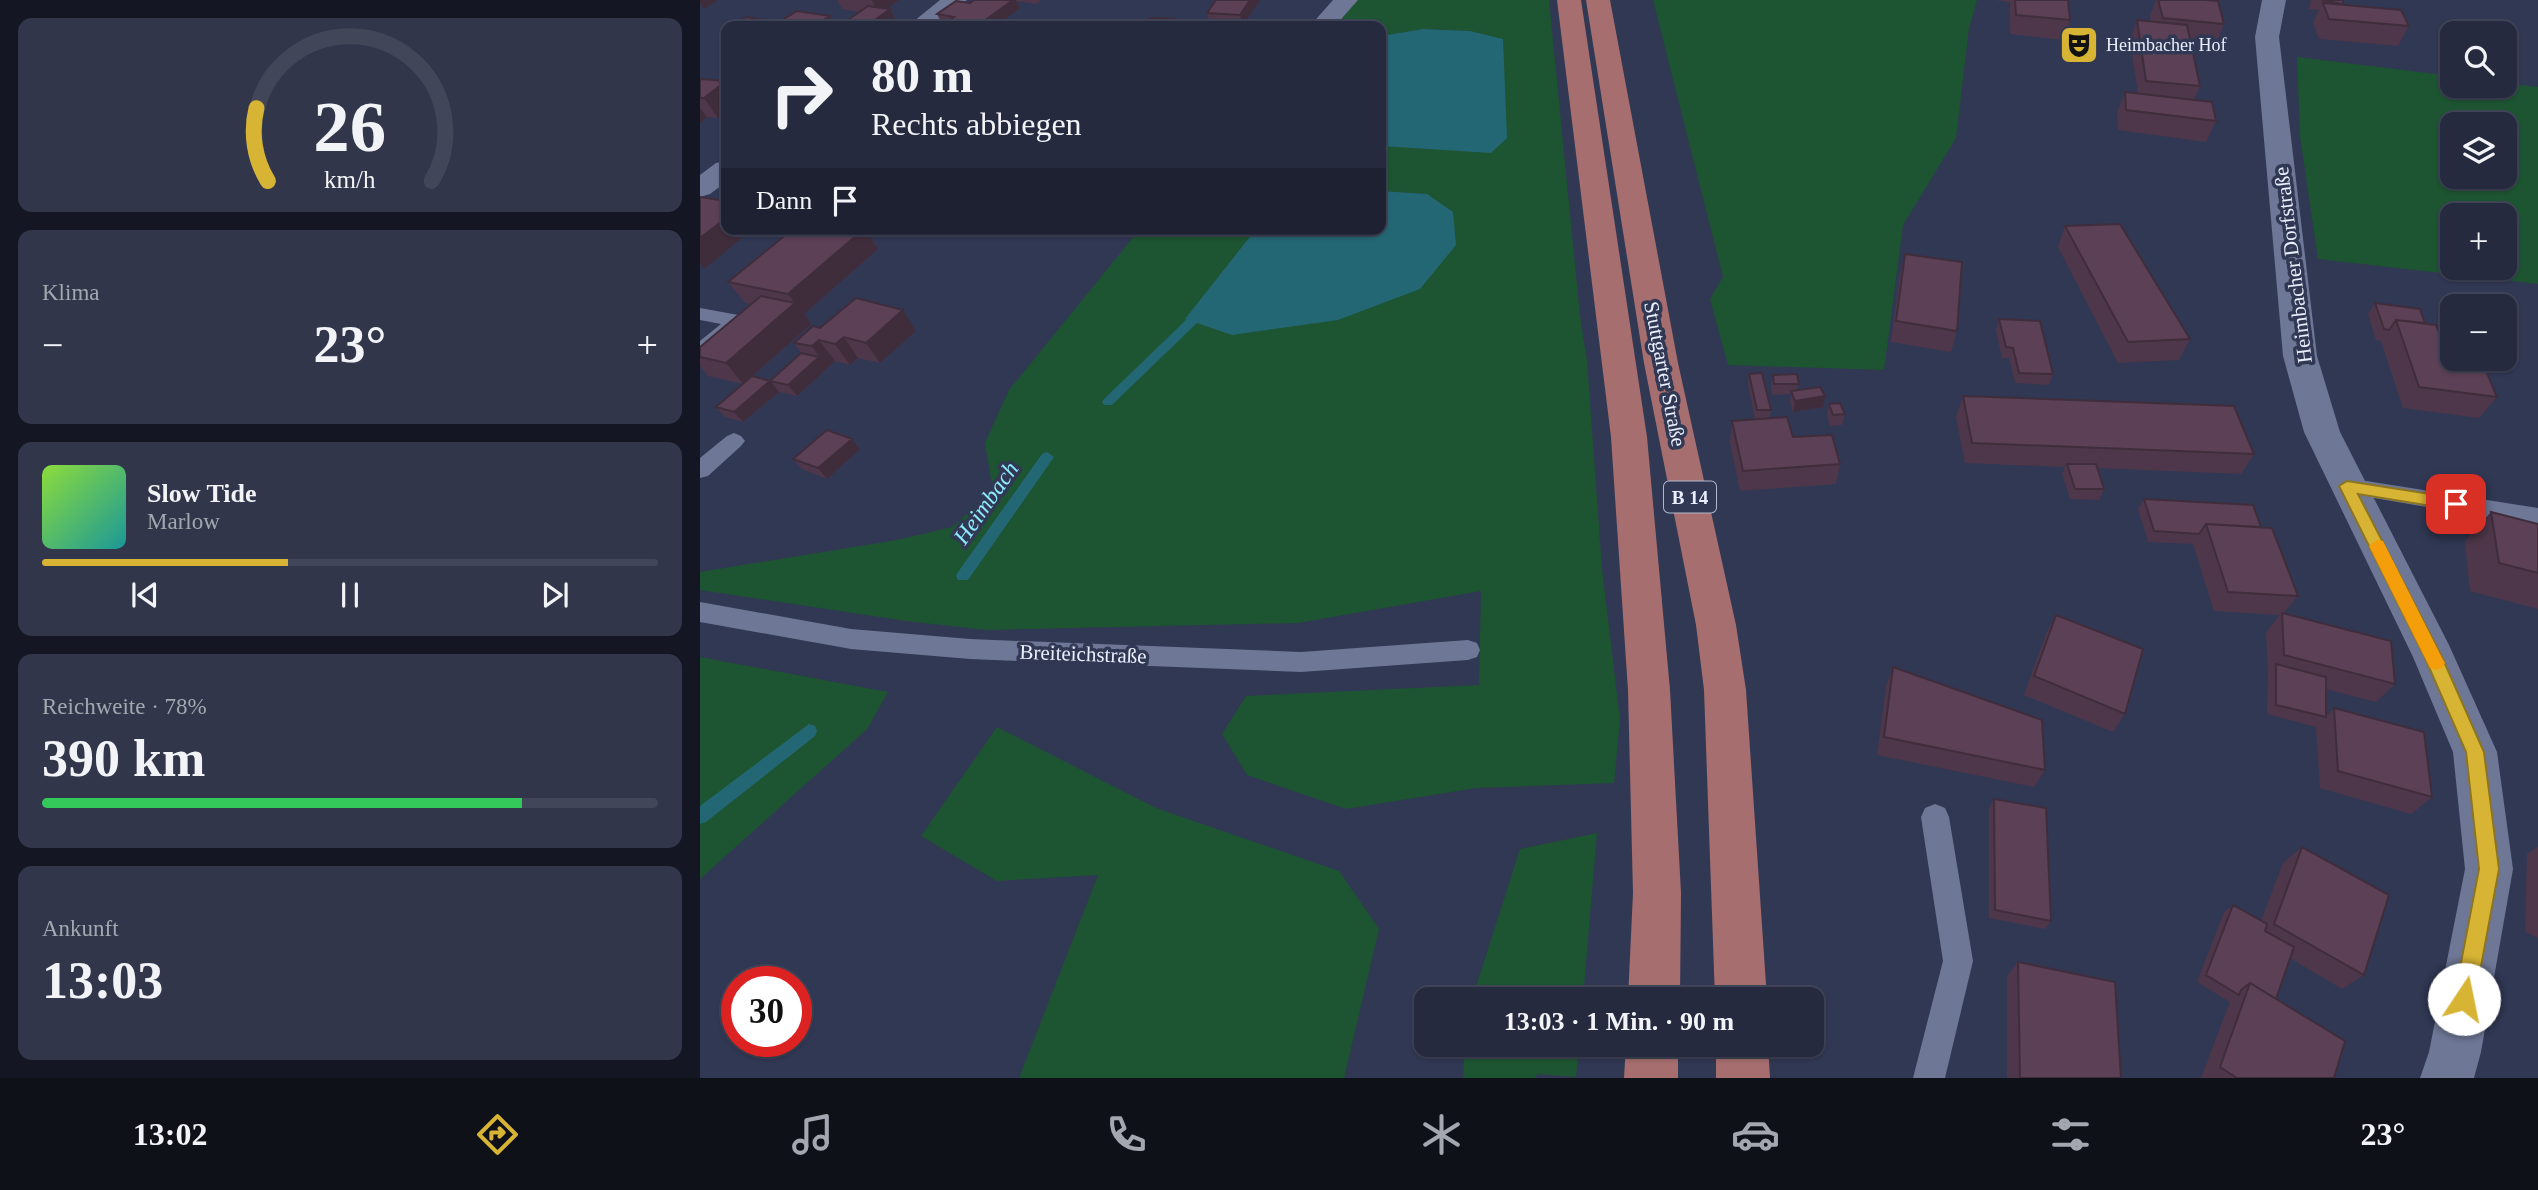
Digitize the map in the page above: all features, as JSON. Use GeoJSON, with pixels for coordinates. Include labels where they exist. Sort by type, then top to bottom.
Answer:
{"type":"FeatureCollection","features":[{"type":"Feature","properties":{"kind":"main road","name":"Stuttgarter Straße"},"geometry":{"type":"LineString","coordinates":[[1569,0],[1629,437],[1649,690],[1657,893],[1654,987]]}},
{"type":"Feature","properties":{"kind":"main road","name":"Stuttgarter Straße"},"geometry":{"type":"LineString","coordinates":[[1598,0],[1661,363],[1716,625],[1725,690],[1740,987]]}},
{"type":"Feature","properties":{"kind":"main road"},"geometry":{"type":"LineString","coordinates":[[1651,1078],[1652,1057]]}},
{"type":"Feature","properties":{"kind":"main road"},"geometry":{"type":"LineString","coordinates":[[1742,1057],[1743,1078]]}},
{"type":"Feature","properties":{"kind":"street"},"geometry":{"type":"LineString","coordinates":[[927,21],[955,0]]}},
{"type":"Feature","properties":{"kind":"street"},"geometry":{"type":"LineString","coordinates":[[1327,21],[1346,0]]}},
{"type":"Feature","properties":{"kind":"street","name":"Heimbacher Dorfstraße"},"geometry":{"type":"LineString","coordinates":[[2274,0],[2267,37],[2300,356],[2322,432],[2434,657],[2475,752],[2489,869],[2447,1078]]}},
{"type":"Feature","properties":{"kind":"street"},"geometry":{"type":"LineString","coordinates":[[700,188],[721,173]]}},
{"type":"Feature","properties":{"kind":"lane"},"geometry":{"type":"LineString","coordinates":[[700,314],[737,320],[700,351]]}},
{"type":"Feature","properties":{"kind":"lane"},"geometry":{"type":"LineString","coordinates":[[700,470],[734,441]]}},
{"type":"Feature","properties":{"kind":"lane"},"geometry":{"type":"LineString","coordinates":[[2347,486],[2538,517]]}},
{"type":"Feature","properties":{"kind":"lane","name":"Breiteichstraße"},"geometry":{"type":"LineString","coordinates":[[700,612],[851,639],[970,649],[1301,662],[1468,650]]}},
{"type":"Feature","properties":{"kind":"lane"},"geometry":{"type":"LineString","coordinates":[[1929,1078],[1958,961],[1935,817]]}},
{"type":"Feature","properties":{"kind":"shaded area"},"geometry":{"type":"Polygon","coordinates":[[[1357,0],[1549,0],[1580,316],[1587,361],[1602,569],[1620,720],[1614,783],[1476,788],[1346,809],[1247,775],[1222,734],[1246,696],[1479,685],[1481,591],[1298,623],[986,630],[906,621],[700,590],[700,572],[897,540],[952,527],[993,491],[985,443],[1009,390],[1135,235],[1251,235],[1186,319],[1338,320],[1427,194],[1386,191],[1386,146],[1491,152],[1470,31],[1423,29],[1386,35],[1386,21],[1339,21],[1357,0]]]}},
{"type":"Feature","properties":{"kind":"shaded area"},"geometry":{"type":"Polygon","coordinates":[[[1653,0],[1977,0],[1969,28],[1956,138],[1903,225],[1884,370],[1728,365],[1710,299],[1723,277],[1653,0]]]}},
{"type":"Feature","properties":{"kind":"shaded area"},"geometry":{"type":"Polygon","coordinates":[[[1423,29],[1470,31],[1503,39],[1507,138],[1491,153],[1386,146],[1386,35],[1423,29]]]}},
{"type":"Feature","properties":{"kind":"shaded area"},"geometry":{"type":"Polygon","coordinates":[[[2297,57],[2440,75],[2440,98],[2517,98],[2517,85],[2538,87],[2538,284],[2503,280],[2517,280],[2517,203],[2440,203],[2440,273],[2318,259],[2300,136],[2297,57]]]}},
{"type":"Feature","properties":{"kind":"shaded area"},"geometry":{"type":"Polygon","coordinates":[[[1386,191],[1427,194],[1453,212],[1456,245],[1420,289],[1338,320],[1232,335],[1185,319],[1251,235],[1386,235],[1386,191]]]}},
{"type":"Feature","properties":{"kind":"shaded area"},"geometry":{"type":"Polygon","coordinates":[[[700,657],[888,692],[867,729],[700,879],[700,657]]]}},
{"type":"Feature","properties":{"kind":"shaded area"},"geometry":{"type":"Polygon","coordinates":[[[997,727],[1156,808],[1339,871],[1379,929],[1344,1078],[1019,1078],[1098,875],[997,881],[921,836],[997,727]]]}},
{"type":"Feature","properties":{"kind":"shaded area"},"geometry":{"type":"Polygon","coordinates":[[[1597,833],[1584,987],[1476,987],[1520,849],[1597,833]]]}},
{"type":"Feature","properties":{"kind":"shaded area"},"geometry":{"type":"Polygon","coordinates":[[[1464,1057],[1578,1057],[1576,1077],[1537,1074],[1536,1078],[1463,1078],[1464,1057]]]}},
{"type":"Feature","properties":{"kind":"building"},"geometry":{"type":"Polygon","coordinates":[[[974,0],[1013,0],[984,21],[948,21],[954,17],[937,14],[956,1],[970,3],[974,0]]]}},
{"type":"Feature","properties":{"kind":"building"},"geometry":{"type":"Polygon","coordinates":[[[1216,0],[1250,0],[1240,15],[1207,13],[1216,0]]]}},
{"type":"Feature","properties":{"kind":"building"},"geometry":{"type":"Polygon","coordinates":[[[2015,0],[2068,0],[2070,20],[2016,15],[2015,0]]]}},
{"type":"Feature","properties":{"kind":"building"},"geometry":{"type":"Polygon","coordinates":[[[2158,0],[2218,1],[2224,24],[2163,18],[2158,0]]]}},
{"type":"Feature","properties":{"kind":"building"},"geometry":{"type":"Polygon","coordinates":[[[2322,0],[2343,0],[2343,4],[2322,0]]]}},
{"type":"Feature","properties":{"kind":"building"},"geometry":{"type":"Polygon","coordinates":[[[2323,3],[2401,10],[2409,26],[2329,19],[2323,3]]]}},
{"type":"Feature","properties":{"kind":"building"},"geometry":{"type":"Polygon","coordinates":[[[868,6],[890,9],[874,21],[846,21],[868,6]]]}},
{"type":"Feature","properties":{"kind":"building"},"geometry":{"type":"Polygon","coordinates":[[[797,11],[830,16],[822,21],[781,21],[797,11]]]}},
{"type":"Feature","properties":{"kind":"building"},"geometry":{"type":"Polygon","coordinates":[[[746,17],[772,21],[739,21],[746,17]]]}},
{"type":"Feature","properties":{"kind":"building"},"geometry":{"type":"Polygon","coordinates":[[[1150,18],[1175,19],[1173,21],[1148,21],[1150,18]]]}},
{"type":"Feature","properties":{"kind":"building"},"geometry":{"type":"Polygon","coordinates":[[[2137,20],[2187,25],[2200,86],[2146,81],[2137,20]]]}},
{"type":"Feature","properties":{"kind":"building"},"geometry":{"type":"Polygon","coordinates":[[[700,79],[721,81],[721,85],[704,98],[700,98],[700,79]]]}},
{"type":"Feature","properties":{"kind":"building"},"geometry":{"type":"Polygon","coordinates":[[[2125,92],[2212,102],[2216,121],[2126,110],[2125,92]]]}},
{"type":"Feature","properties":{"kind":"building"},"geometry":{"type":"Polygon","coordinates":[[[700,197],[721,200],[721,222],[700,238],[700,197]]]}},
{"type":"Feature","properties":{"kind":"building"},"geometry":{"type":"Polygon","coordinates":[[[2120,224],[2190,339],[2128,342],[2065,226],[2120,224]]]}},
{"type":"Feature","properties":{"kind":"building"},"geometry":{"type":"Polygon","coordinates":[[[786,235],[857,235],[788,294],[728,282],[786,235]]]}},
{"type":"Feature","properties":{"kind":"building"},"geometry":{"type":"Polygon","coordinates":[[[1905,254],[1962,262],[1957,331],[1896,321],[1905,254]]]}},
{"type":"Feature","properties":{"kind":"building"},"geometry":{"type":"Polygon","coordinates":[[[761,296],[795,303],[726,363],[700,357],[700,347],[761,296]]]}},
{"type":"Feature","properties":{"kind":"building"},"geometry":{"type":"Polygon","coordinates":[[[856,298],[903,310],[866,343],[844,337],[835,344],[819,340],[812,346],[794,343],[813,326],[820,328],[856,298]]]}},
{"type":"Feature","properties":{"kind":"building"},"geometry":{"type":"Polygon","coordinates":[[[2375,303],[2420,309],[2425,323],[2396,320],[2389,330],[2384,329],[2375,303]]]}},
{"type":"Feature","properties":{"kind":"building"},"geometry":{"type":"Polygon","coordinates":[[[1999,319],[2040,321],[2053,374],[2019,373],[2013,348],[2006,347],[1999,319]]]}},
{"type":"Feature","properties":{"kind":"building"},"geometry":{"type":"Polygon","coordinates":[[[2396,320],[2436,325],[2440,335],[2440,371],[2486,371],[2497,397],[2419,387],[2396,320]]]}},
{"type":"Feature","properties":{"kind":"building"},"geometry":{"type":"Polygon","coordinates":[[[801,353],[819,357],[788,385],[770,381],[801,353]]]}},
{"type":"Feature","properties":{"kind":"building"},"geometry":{"type":"Polygon","coordinates":[[[1762,373],[1771,410],[1757,410],[1749,374],[1762,373]]]}},
{"type":"Feature","properties":{"kind":"building"},"geometry":{"type":"Polygon","coordinates":[[[1797,374],[1799,384],[1774,384],[1773,375],[1797,374]]]}},
{"type":"Feature","properties":{"kind":"building"},"geometry":{"type":"Polygon","coordinates":[[[752,376],[770,381],[734,412],[716,407],[752,376]]]}},
{"type":"Feature","properties":{"kind":"building"},"geometry":{"type":"Polygon","coordinates":[[[1820,387],[1825,396],[1795,401],[1791,391],[1820,387]]]}},
{"type":"Feature","properties":{"kind":"building"},"geometry":{"type":"Polygon","coordinates":[[[1963,396],[2234,406],[2254,454],[1972,443],[1963,396]]]}},
{"type":"Feature","properties":{"kind":"building"},"geometry":{"type":"Polygon","coordinates":[[[1840,403],[1845,414],[1833,415],[1829,404],[1840,403]]]}},
{"type":"Feature","properties":{"kind":"building"},"geometry":{"type":"Polygon","coordinates":[[[1787,417],[1793,437],[1832,435],[1840,464],[1743,471],[1732,421],[1787,417]]]}},
{"type":"Feature","properties":{"kind":"building"},"geometry":{"type":"Polygon","coordinates":[[[827,430],[852,439],[818,468],[793,459],[827,430]]]}},
{"type":"Feature","properties":{"kind":"building"},"geometry":{"type":"Polygon","coordinates":[[[2067,464],[2096,464],[2104,489],[2075,489],[2067,464]]]}},
{"type":"Feature","properties":{"kind":"building"},"geometry":{"type":"Polygon","coordinates":[[[2144,499],[2253,505],[2261,527],[2206,524],[2199,534],[2154,531],[2144,499]]]}},
{"type":"Feature","properties":{"kind":"building"},"geometry":{"type":"Polygon","coordinates":[[[2491,512],[2538,524],[2538,573],[2499,563],[2491,512]]]}},
{"type":"Feature","properties":{"kind":"building"},"geometry":{"type":"Polygon","coordinates":[[[2206,524],[2272,528],[2298,596],[2228,592],[2206,524]]]}},
{"type":"Feature","properties":{"kind":"building"},"geometry":{"type":"Polygon","coordinates":[[[2282,613],[2391,641],[2395,684],[2284,655],[2282,613]]]}},
{"type":"Feature","properties":{"kind":"building"},"geometry":{"type":"Polygon","coordinates":[[[2056,615],[2143,649],[2125,714],[2034,676],[2056,615]]]}},
{"type":"Feature","properties":{"kind":"building"},"geometry":{"type":"Polygon","coordinates":[[[2276,664],[2326,677],[2326,717],[2276,705],[2276,664]]]}},
{"type":"Feature","properties":{"kind":"building"},"geometry":{"type":"Polygon","coordinates":[[[1893,667],[2042,720],[2045,770],[1884,737],[1893,667]]]}},
{"type":"Feature","properties":{"kind":"building"},"geometry":{"type":"Polygon","coordinates":[[[2334,708],[2424,732],[2432,797],[2338,771],[2334,708]]]}},
{"type":"Feature","properties":{"kind":"building"},"geometry":{"type":"Polygon","coordinates":[[[1994,799],[2046,808],[2051,921],[1995,910],[1994,799]]]}},
{"type":"Feature","properties":{"kind":"building"},"geometry":{"type":"Polygon","coordinates":[[[2302,847],[2389,895],[2364,975],[2274,924],[2302,847]]]}},
{"type":"Feature","properties":{"kind":"building"},"geometry":{"type":"Polygon","coordinates":[[[2233,905],[2267,924],[2265,931],[2294,947],[2276,999],[2250,983],[2239,995],[2206,975],[2233,905]]]}},
{"type":"Feature","properties":{"kind":"building"},"geometry":{"type":"Polygon","coordinates":[[[2018,962],[2115,982],[2121,1078],[2020,1078],[2018,962]]]}},
{"type":"Feature","properties":{"kind":"building"},"geometry":{"type":"Polygon","coordinates":[[[2250,983],[2345,1041],[2334,1078],[2237,1078],[2220,1067],[2250,983]]]}},
{"type":"Feature","properties":{"kind":"waterway","name":"Heimbach"},"geometry":{"type":"LineString","coordinates":[[1108,402],[1192,321]]}},
{"type":"Feature","properties":{"kind":"waterway","name":"Heimbach"},"geometry":{"type":"LineString","coordinates":[[963,576],[1047,457]]}},
{"type":"Feature","properties":{"kind":"waterway","name":"Heimbach"},"geometry":{"type":"LineString","coordinates":[[700,816],[809,731]]}},
{"type":"Feature","properties":{"kind":"slow traffic"},"geometry":{"type":"LineString","coordinates":[[2377,546],[2436,663]]}},
{"type":"Feature","properties":{"kind":"place","name":"Heimbacher Hof"},"geometry":{"type":"Point","coordinates":[2079,45]}},
{"type":"Feature","properties":{"kind":"route"},"geometry":{"type":"LineString","coordinates":[[2456,504],[2347,486],[2434,657],[2475,752],[2489,869],[2464,999]]}}]}
